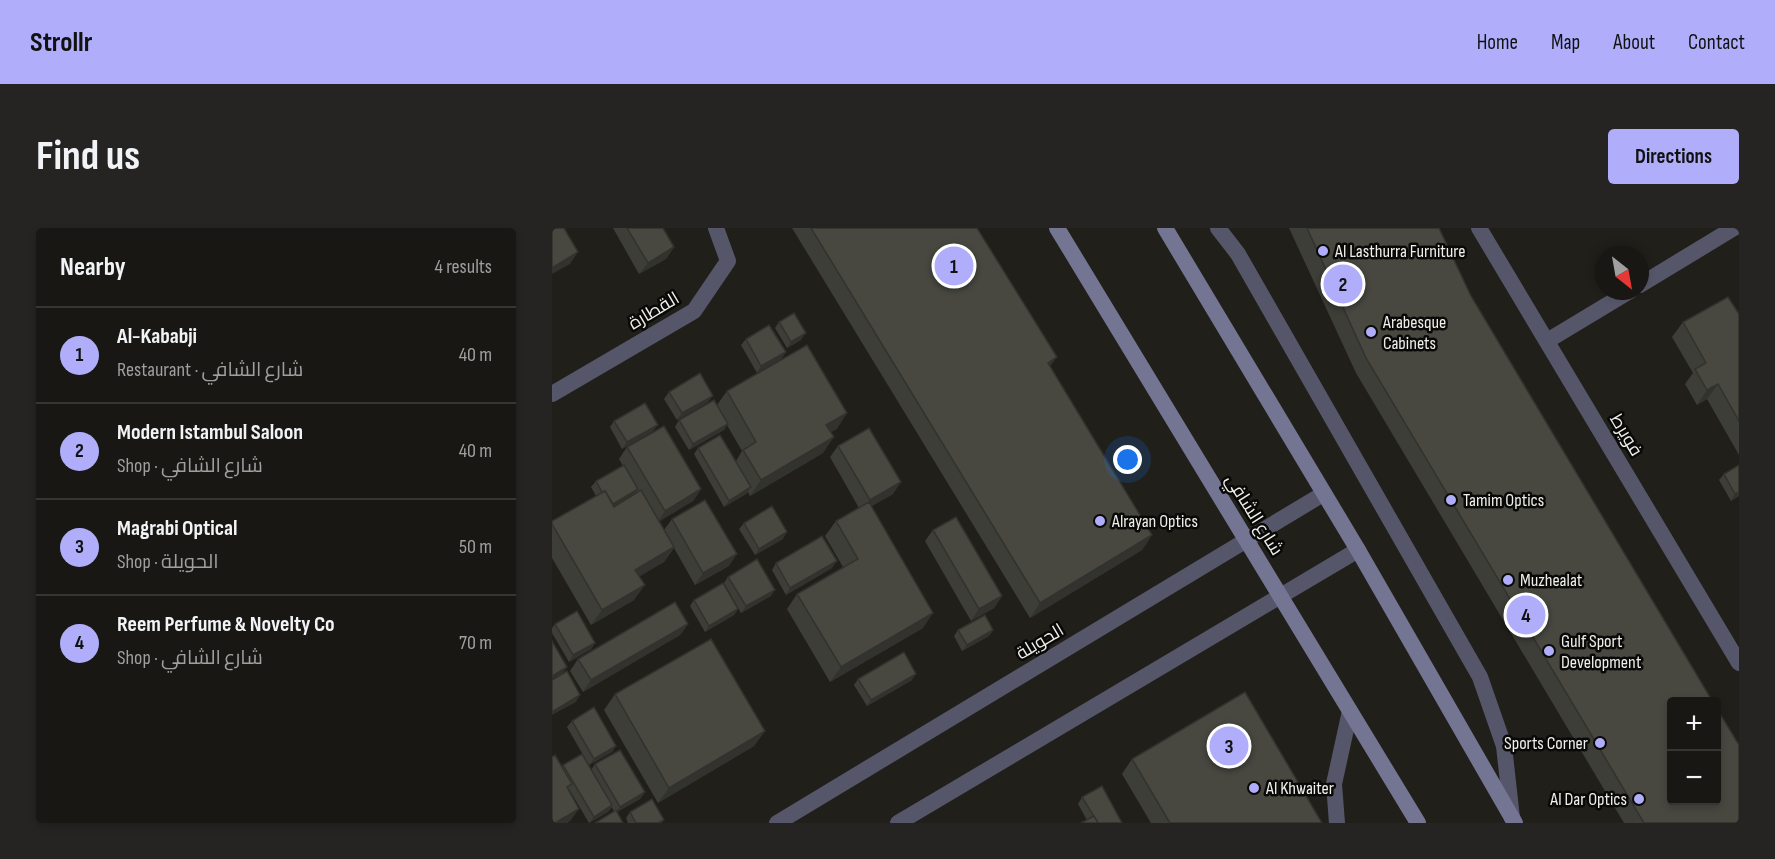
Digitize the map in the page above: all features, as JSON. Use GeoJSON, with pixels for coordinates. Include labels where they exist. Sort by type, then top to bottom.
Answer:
{"type":"FeatureCollection","features":[{"type":"Feature","properties":{"kind":"main road","name":"شارع الشافي"},"geometry":{"type":"LineString","coordinates":[[1057,228],[1418,823]]}},
{"type":"Feature","properties":{"kind":"main road"},"geometry":{"type":"LineString","coordinates":[[1165,228],[1358,550],[1513,820]]}},
{"type":"Feature","properties":{"kind":"street","name":"القطارة"},"geometry":{"type":"LineString","coordinates":[[552,394],[694,311],[728,261],[716,228]]}},
{"type":"Feature","properties":{"kind":"street"},"geometry":{"type":"LineString","coordinates":[[1218,228],[1244,264],[1480,677],[1504,746],[1513,820]]}},
{"type":"Feature","properties":{"kind":"street","name":"فويرط"},"geometry":{"type":"LineString","coordinates":[[1479,228],[1739,663]]}},
{"type":"Feature","properties":{"kind":"street"},"geometry":{"type":"LineString","coordinates":[[1649,280],[1734,228]]}},
{"type":"Feature","properties":{"kind":"street"},"geometry":{"type":"LineString","coordinates":[[1547,342],[1615,300]]}},
{"type":"Feature","properties":{"kind":"street","name":"الحويلة"},"geometry":{"type":"LineString","coordinates":[[777,823],[1323,494]]}},
{"type":"Feature","properties":{"kind":"street"},"geometry":{"type":"LineString","coordinates":[[898,823],[1358,550]]}},
{"type":"Feature","properties":{"kind":"street"},"geometry":{"type":"LineString","coordinates":[[1337,823],[1334,784],[1350,711]]}},
{"type":"Feature","properties":{"kind":"building"},"geometry":{"type":"Polygon","coordinates":[[[552,228],[564,228],[578,252],[552,268],[552,228]]]}},
{"type":"Feature","properties":{"kind":"building"},"geometry":{"type":"Polygon","coordinates":[[[627,228],[663,228],[674,247],[648,263],[627,228]]]}},
{"type":"Feature","properties":{"kind":"building"},"geometry":{"type":"Polygon","coordinates":[[[811,228],[977,228],[1057,357],[1048,363],[1152,535],[1040,603],[811,228]]]}},
{"type":"Feature","properties":{"kind":"building"},"geometry":{"type":"Polygon","coordinates":[[[1307,228],[1439,228],[1471,296],[1710,697],[1667,697],[1667,805],[1721,805],[1721,715],[1739,745],[1739,823],[1644,823],[1366,358],[1307,228]]]}},
{"type":"Feature","properties":{"kind":"building"},"geometry":{"type":"Polygon","coordinates":[[[1728,297],[1739,314],[1739,421],[1718,384],[1707,390],[1695,369],[1706,363],[1683,322],[1728,297]]]}},
{"type":"Feature","properties":{"kind":"building"},"geometry":{"type":"Polygon","coordinates":[[[794,313],[806,333],[791,342],[779,322],[794,313]]]}},
{"type":"Feature","properties":{"kind":"building"},"geometry":{"type":"Polygon","coordinates":[[[769,325],[786,352],[761,366],[746,339],[769,325]]]}},
{"type":"Feature","properties":{"kind":"building"},"geometry":{"type":"Polygon","coordinates":[[[807,345],[847,413],[826,425],[834,437],[761,480],[743,450],[756,442],[727,391],[807,345]]]}},
{"type":"Feature","properties":{"kind":"building"},"geometry":{"type":"Polygon","coordinates":[[[700,373],[713,396],[682,413],[669,392],[700,373]]]}},
{"type":"Feature","properties":{"kind":"building"},"geometry":{"type":"Polygon","coordinates":[[[714,400],[728,424],[693,444],[679,420],[714,400]]]}},
{"type":"Feature","properties":{"kind":"building"},"geometry":{"type":"Polygon","coordinates":[[[645,403],[658,425],[627,442],[614,421],[645,403]]]}},
{"type":"Feature","properties":{"kind":"building"},"geometry":{"type":"Polygon","coordinates":[[[664,426],[701,489],[665,511],[627,447],[664,426]]]}},
{"type":"Feature","properties":{"kind":"building"},"geometry":{"type":"Polygon","coordinates":[[[869,428],[901,482],[870,500],[838,446],[869,428]]]}},
{"type":"Feature","properties":{"kind":"building"},"geometry":{"type":"Polygon","coordinates":[[[720,435],[751,487],[729,501],[698,448],[720,435]]]}},
{"type":"Feature","properties":{"kind":"building"},"geometry":{"type":"Polygon","coordinates":[[[624,465],[638,489],[613,504],[596,481],[624,465]]]}},
{"type":"Feature","properties":{"kind":"building"},"geometry":{"type":"Polygon","coordinates":[[[1739,465],[1739,492],[1735,494],[1724,474],[1739,465]]]}},
{"type":"Feature","properties":{"kind":"building"},"geometry":{"type":"Polygon","coordinates":[[[641,490],[674,547],[635,570],[645,585],[602,610],[552,521],[605,491],[614,507],[641,490]]]}},
{"type":"Feature","properties":{"kind":"building"},"geometry":{"type":"Polygon","coordinates":[[[705,500],[737,554],[703,573],[672,519],[705,500]]]}},
{"type":"Feature","properties":{"kind":"building"},"geometry":{"type":"Polygon","coordinates":[[[869,502],[933,613],[841,667],[797,594],[858,559],[836,521],[869,502]]]}},
{"type":"Feature","properties":{"kind":"building"},"geometry":{"type":"Polygon","coordinates":[[[772,506],[787,532],[759,549],[744,523],[772,506]]]}},
{"type":"Feature","properties":{"kind":"building"},"geometry":{"type":"Polygon","coordinates":[[[956,517],[1002,596],[979,609],[933,530],[956,517]]]}},
{"type":"Feature","properties":{"kind":"building"},"geometry":{"type":"Polygon","coordinates":[[[822,536],[837,561],[790,588],[776,563],[822,536]]]}},
{"type":"Feature","properties":{"kind":"building"},"geometry":{"type":"Polygon","coordinates":[[[757,559],[775,590],[746,606],[728,577],[757,559]]]}},
{"type":"Feature","properties":{"kind":"building"},"geometry":{"type":"Polygon","coordinates":[[[723,583],[738,609],[709,626],[694,600],[723,583]]]}},
{"type":"Feature","properties":{"kind":"building"},"geometry":{"type":"Polygon","coordinates":[[[675,602],[688,624],[591,680],[578,659],[675,602]]]}},
{"type":"Feature","properties":{"kind":"building"},"geometry":{"type":"Polygon","coordinates":[[[577,611],[595,643],[573,655],[555,624],[577,611]]]}},
{"type":"Feature","properties":{"kind":"building"},"geometry":{"type":"Polygon","coordinates":[[[985,615],[993,630],[967,645],[958,630],[985,615]]]}},
{"type":"Feature","properties":{"kind":"building"},"geometry":{"type":"Polygon","coordinates":[[[711,639],[765,731],[669,788],[615,694],[711,639]]]}},
{"type":"Feature","properties":{"kind":"building"},"geometry":{"type":"Polygon","coordinates":[[[552,641],[567,667],[552,676],[552,641]]]}},
{"type":"Feature","properties":{"kind":"building"},"geometry":{"type":"Polygon","coordinates":[[[904,652],[916,674],[871,700],[858,679],[904,652]]]}},
{"type":"Feature","properties":{"kind":"building"},"geometry":{"type":"Polygon","coordinates":[[[567,671],[580,695],[552,712],[552,680],[567,671]]]}},
{"type":"Feature","properties":{"kind":"building"},"geometry":{"type":"Polygon","coordinates":[[[1245,692],[1322,823],[1170,823],[1132,759],[1245,692]]]}},
{"type":"Feature","properties":{"kind":"building"},"geometry":{"type":"Polygon","coordinates":[[[594,707],[616,746],[594,759],[572,721],[594,707]]]}},
{"type":"Feature","properties":{"kind":"building"},"geometry":{"type":"Polygon","coordinates":[[[620,750],[645,792],[620,807],[595,764],[620,750]]]}},
{"type":"Feature","properties":{"kind":"building"},"geometry":{"type":"Polygon","coordinates":[[[582,754],[612,805],[594,817],[563,765],[582,754]]]}},
{"type":"Feature","properties":{"kind":"building"},"geometry":{"type":"Polygon","coordinates":[[[555,755],[572,784],[567,787],[579,809],[552,823],[552,757],[555,755]]]}},
{"type":"Feature","properties":{"kind":"building"},"geometry":{"type":"Polygon","coordinates":[[[1102,786],[1122,823],[1098,823],[1082,797],[1102,786]]]}},
{"type":"Feature","properties":{"kind":"building"},"geometry":{"type":"Polygon","coordinates":[[[652,799],[664,820],[658,823],[636,823],[630,812],[652,799]]]}},
{"type":"Feature","properties":{"kind":"building"},"geometry":{"type":"Polygon","coordinates":[[[616,810],[623,823],[595,823],[616,810]]]}},
{"type":"Feature","properties":{"kind":"building"},"geometry":{"type":"Polygon","coordinates":[[[1094,816],[1098,823],[1081,823],[1094,816]]]}},
{"type":"Feature","properties":{"kind":"place","name":"Al Lasthurra Furniture"},"geometry":{"type":"Point","coordinates":[1323,251]}},
{"type":"Feature","properties":{"kind":"place","name":"Al-Kababji"},"geometry":{"type":"Point","coordinates":[954,266]}},
{"type":"Feature","properties":{"kind":"place","name":"Modern Istambul Saloon"},"geometry":{"type":"Point","coordinates":[1343,284]}},
{"type":"Feature","properties":{"kind":"place","name":"Arabesque Cabinets"},"geometry":{"type":"Point","coordinates":[1371,332]}},
{"type":"Feature","properties":{"kind":"place","name":"Tamim Optics"},"geometry":{"type":"Point","coordinates":[1451,500]}},
{"type":"Feature","properties":{"kind":"place","name":"Alrayan Optics"},"geometry":{"type":"Point","coordinates":[1100,521]}},
{"type":"Feature","properties":{"kind":"place","name":"Muzhealat"},"geometry":{"type":"Point","coordinates":[1508,580]}},
{"type":"Feature","properties":{"kind":"place","name":"Reem Perfume & Novelty Co"},"geometry":{"type":"Point","coordinates":[1526,615]}},
{"type":"Feature","properties":{"kind":"place","name":"Gulf Sport Development"},"geometry":{"type":"Point","coordinates":[1549,651]}},
{"type":"Feature","properties":{"kind":"place","name":"Sports Corner"},"geometry":{"type":"Point","coordinates":[1600,743]}},
{"type":"Feature","properties":{"kind":"place","name":"Magrabi Optical"},"geometry":{"type":"Point","coordinates":[1229,746]}},
{"type":"Feature","properties":{"kind":"place","name":"Al Khwaiter"},"geometry":{"type":"Point","coordinates":[1254,788]}},
{"type":"Feature","properties":{"kind":"place","name":"Al Dar Optics"},"geometry":{"type":"Point","coordinates":[1639,799]}}]}
